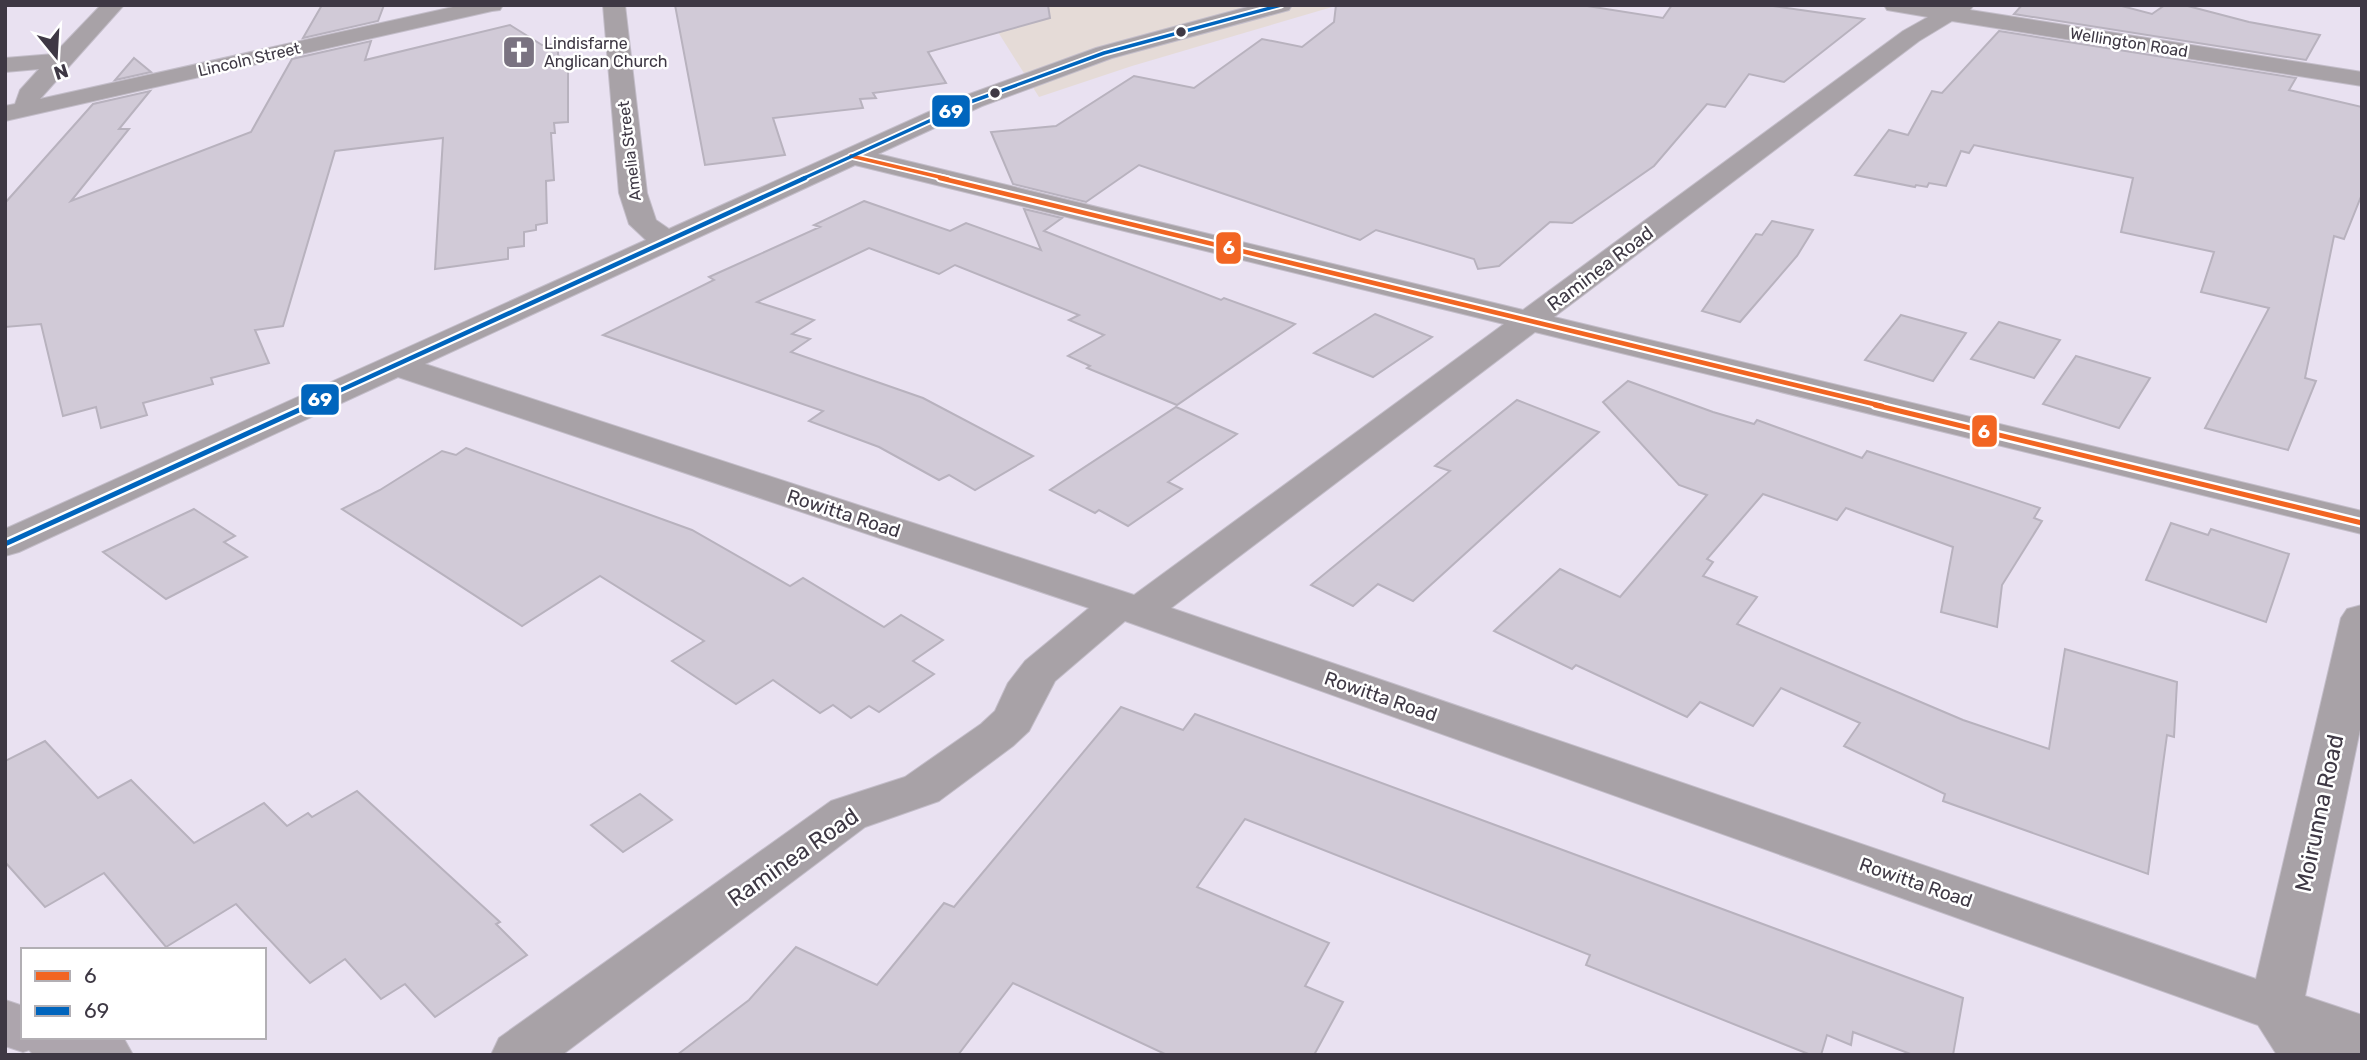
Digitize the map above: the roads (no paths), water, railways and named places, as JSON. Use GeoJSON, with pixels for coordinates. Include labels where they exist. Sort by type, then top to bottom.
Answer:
{"type":"FeatureCollection","features":[{"type":"Feature","properties":{"kind":"main road"},"geometry":{"type":"LineString","coordinates":[[56,1039],[105,1055]]}},
{"type":"Feature","properties":{"kind":"street"},"geometry":{"type":"LineString","coordinates":[[16,111],[32,90],[113,5]]}},
{"type":"Feature","properties":{"kind":"street","name":"Lincoln Street"},"geometry":{"type":"LineString","coordinates":[[16,111],[492,5]]}},
{"type":"Feature","properties":{"kind":"street","name":"Amelia Street"},"geometry":{"type":"LineString","coordinates":[[614,5],[632,193],[643,224],[666,241]]}},
{"type":"Feature","properties":{"kind":"street"},"geometry":{"type":"LineString","coordinates":[[5,544],[851,156],[1034,76],[1104,53],[1281,5]]}},
{"type":"Feature","properties":{"kind":"street","name":"Wellington Road"},"geometry":{"type":"LineString","coordinates":[[1895,5],[1955,9],[2362,79]]}},
{"type":"Feature","properties":{"kind":"street","name":"Raminea Road"},"geometry":{"type":"LineString","coordinates":[[519,1055],[848,814],[922,789],[997,735],[1013,720],[1030,683],[1040,671],[1532,320],[1576,284],[1880,58],[1955,9]]}},
{"type":"Feature","properties":{"kind":"street"},"geometry":{"type":"LineString","coordinates":[[5,65],[61,60]]}},
{"type":"Feature","properties":{"kind":"street"},"geometry":{"type":"LineString","coordinates":[[851,156],[2362,523]]}},
{"type":"Feature","properties":{"kind":"street","name":"Rowitta Road"},"geometry":{"type":"LineString","coordinates":[[395,365],[1129,608],[2362,1039]]}},
{"type":"Feature","properties":{"kind":"street","name":"Moirunna Road"},"geometry":{"type":"LineString","coordinates":[[2276,1008],[2362,618]]}},
{"type":"Feature","properties":{"kind":"street"},"geometry":{"type":"LineString","coordinates":[[2276,1008],[2308,1055]]}},
{"type":"Feature","properties":{"kind":"place","name":"Lindisfarne Anglican Church"},"geometry":{"type":"Point","coordinates":[519,52]}}]}
